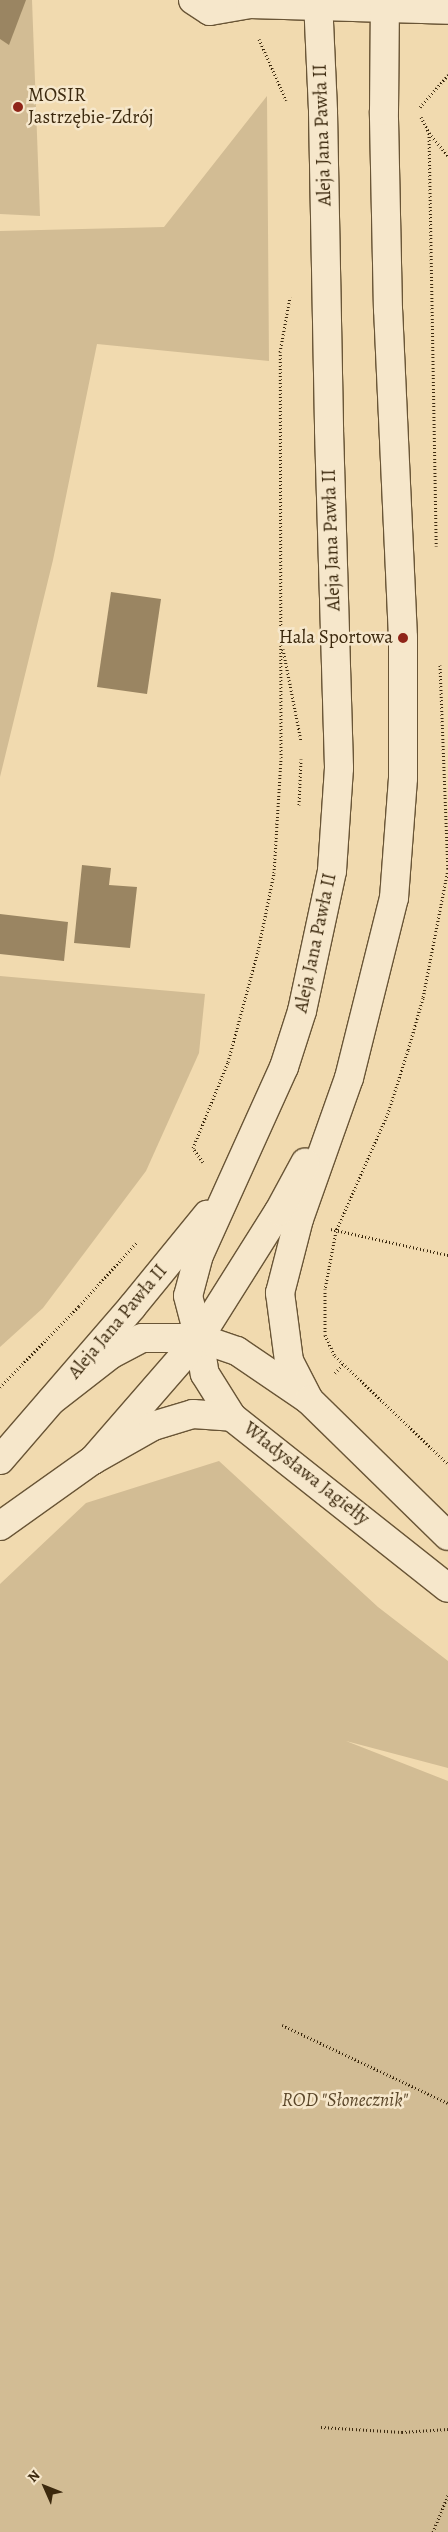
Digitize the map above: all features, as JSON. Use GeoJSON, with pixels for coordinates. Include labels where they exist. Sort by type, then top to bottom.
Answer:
{"type":"FeatureCollection","features":[{"type":"Feature","properties":{"kind":"street"},"geometry":{"type":"LineString","coordinates":[[193,0],[210,11],[250,4],[317,3],[385,4],[448,10]]}},
{"type":"Feature","properties":{"kind":"street","name":"Aleja Jana Pawła II"},"geometry":{"type":"LineString","coordinates":[[199,1338],[188,1296],[199,1255],[284,1068],[302,1011],[332,871],[339,768],[329,430],[323,112],[317,3]]}},
{"type":"Feature","properties":{"kind":"street"},"geometry":{"type":"LineString","coordinates":[[309,1400],[289,1361],[280,1293],[299,1220],[349,1078],[394,898],[403,778],[403,638],[388,290],[384,111],[385,4]]}},
{"type":"Feature","properties":{"kind":"street"},"geometry":{"type":"LineString","coordinates":[[93,1460],[199,1338],[279,1211],[349,1078]]}},
{"type":"Feature","properties":{"kind":"street","name":"Aleja Jana Pawła II"},"geometry":{"type":"LineString","coordinates":[[0,1460],[51,1402],[233,1183]]}},
{"type":"Feature","properties":{"kind":"street"},"geometry":{"type":"LineString","coordinates":[[51,1402],[110,1355],[142,1338],[199,1338],[236,1351],[309,1400],[448,1536]]}},
{"type":"Feature","properties":{"kind":"street","name":"Władysława Jagiełły"},"geometry":{"type":"LineString","coordinates":[[199,1338],[205,1374],[232,1417],[448,1588]]}},
{"type":"Feature","properties":{"kind":"street"},"geometry":{"type":"LineString","coordinates":[[0,1526],[93,1460],[152,1426],[193,1414],[232,1417]]}},
{"type":"Feature","properties":{"kind":"path"},"geometry":{"type":"LineString","coordinates":[[257,36],[288,104]]}},
{"type":"Feature","properties":{"kind":"path"},"geometry":{"type":"LineString","coordinates":[[417,110],[448,75]]}},
{"type":"Feature","properties":{"kind":"path"},"geometry":{"type":"LineString","coordinates":[[429,133],[448,156]]}},
{"type":"Feature","properties":{"kind":"path"},"geometry":{"type":"LineString","coordinates":[[209,1158],[205,1165],[193,1148],[228,1062],[258,951],[274,873],[281,758],[280,352],[291,289]]}},
{"type":"Feature","properties":{"kind":"path"},"geometry":{"type":"LineString","coordinates":[[282,641],[302,746]]}},
{"type":"Feature","properties":{"kind":"path"},"geometry":{"type":"LineString","coordinates":[[298,812],[302,755]]}},
{"type":"Feature","properties":{"kind":"path"},"geometry":{"type":"LineString","coordinates":[[448,1255],[336,1231],[325,1288],[325,1335],[335,1356],[448,1464]]}},
{"type":"Feature","properties":{"kind":"path"},"geometry":{"type":"LineString","coordinates":[[0,1387],[79,1306],[139,1240]]}},
{"type":"Feature","properties":{"kind":"path"},"geometry":{"type":"LineString","coordinates":[[282,2026],[448,2103]]}},
{"type":"Feature","properties":{"kind":"path"},"geometry":{"type":"LineString","coordinates":[[321,2427],[402,2432],[448,2429]]}},
{"type":"Feature","properties":{"kind":"path"},"geometry":{"type":"LineString","coordinates":[[433,2532],[448,2495]]}},
{"type":"Feature","properties":{"kind":"green space","name":"MOSIR Jastrzębie-Zdrój"},"geometry":{"type":"Polygon","coordinates":[[[0,0],[32,0],[40,216],[0,214],[0,0]]]}},
{"type":"Feature","properties":{"kind":"green space"},"geometry":{"type":"Polygon","coordinates":[[[267,96],[269,361],[97,344],[53,560],[0,777],[0,231],[164,227],[267,96]]]}},
{"type":"Feature","properties":{"kind":"green space"},"geometry":{"type":"Polygon","coordinates":[[[0,976],[205,994],[199,1053],[146,1171],[43,1308],[0,1347],[0,976]]]}},
{"type":"Feature","properties":{"kind":"green space","name":"ROD \"Słonecznik\""},"geometry":{"type":"Polygon","coordinates":[[[219,1461],[378,1607],[448,1661],[448,1768],[346,1741],[448,1781],[448,2532],[0,2532],[0,1584],[86,1503],[219,1461]]]}},
{"type":"Feature","properties":{"kind":"building"},"geometry":{"type":"Polygon","coordinates":[[[0,0],[26,0],[9,45],[0,39],[0,0]]]}},
{"type":"Feature","properties":{"kind":"building"},"geometry":{"type":"Polygon","coordinates":[[[111,592],[161,599],[147,694],[97,687],[111,592]]]}},
{"type":"Feature","properties":{"kind":"building"},"geometry":{"type":"Polygon","coordinates":[[[82,865],[111,868],[109,885],[137,887],[130,948],[74,943],[82,865]]]}},
{"type":"Feature","properties":{"kind":"building"},"geometry":{"type":"Polygon","coordinates":[[[0,914],[68,922],[64,961],[0,954],[0,914]]]}},
{"type":"Feature","properties":{"kind":"place","name":"MOSIR Jastrzębie-Zdrój"},"geometry":{"type":"Point","coordinates":[18,107]}},
{"type":"Feature","properties":{"kind":"place","name":"Hala Sportowa"},"geometry":{"type":"Point","coordinates":[403,638]}}]}
